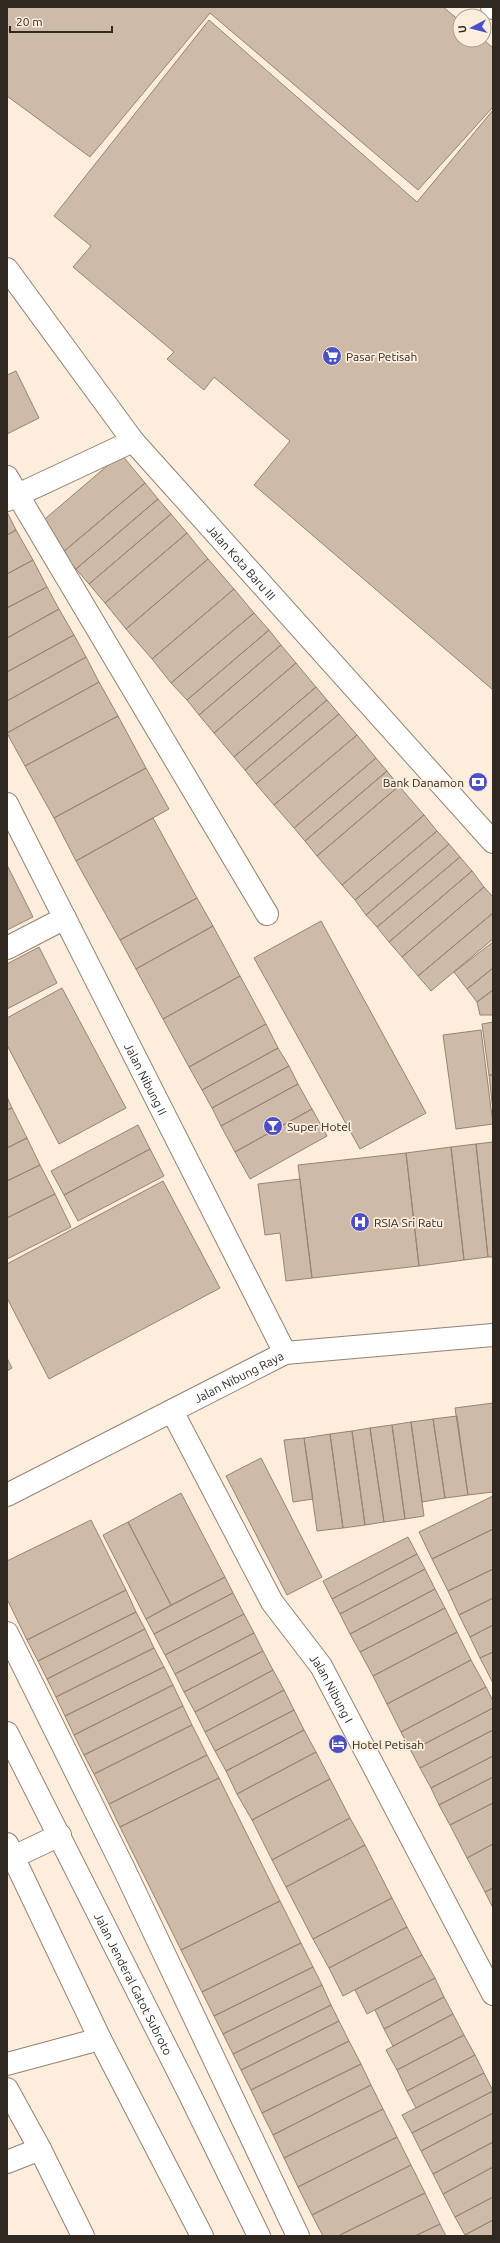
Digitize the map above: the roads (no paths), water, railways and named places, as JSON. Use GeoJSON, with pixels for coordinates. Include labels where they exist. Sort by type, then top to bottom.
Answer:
{"type":"FeatureCollection","features":[{"type":"Feature","properties":{"kind":"street","name":"Jalan Kota Baru III"},"geometry":{"type":"LineString","coordinates":[[7,269],[133,441],[493,842]]}},
{"type":"Feature","properties":{"kind":"street"},"geometry":{"type":"LineString","coordinates":[[133,441],[10,491],[267,914]]}},
{"type":"Feature","properties":{"kind":"street","name":"Jalan Nibung II"},"geometry":{"type":"LineString","coordinates":[[7,804],[285,1353]]}},
{"type":"Feature","properties":{"kind":"street"},"geometry":{"type":"LineString","coordinates":[[7,948],[65,918]]}},
{"type":"Feature","properties":{"kind":"street","name":"Jalan Nibung Raya"},"geometry":{"type":"LineString","coordinates":[[7,1495],[285,1353],[493,1335]]}},
{"type":"Feature","properties":{"kind":"street","name":"Jalan Nibung I"},"geometry":{"type":"LineString","coordinates":[[172,1411],[272,1602],[322,1666],[493,1994]]}},
{"type":"Feature","properties":{"kind":"street"},"geometry":{"type":"LineString","coordinates":[[7,1633],[124,1869],[298,2236]]}},
{"type":"Feature","properties":{"kind":"street","name":"Jalan Jenderal Gatot Subroto"},"geometry":{"type":"LineString","coordinates":[[7,1733],[60,1835],[259,2236]]}},
{"type":"Feature","properties":{"kind":"street"},"geometry":{"type":"LineString","coordinates":[[60,1835],[9,1853],[100,2039],[202,2236]]}},
{"type":"Feature","properties":{"kind":"street"},"geometry":{"type":"LineString","coordinates":[[7,2064],[100,2039]]}},
{"type":"Feature","properties":{"kind":"street"},"geometry":{"type":"LineString","coordinates":[[7,2088],[40,2149],[83,2236]]}},
{"type":"Feature","properties":{"kind":"street"},"geometry":{"type":"LineString","coordinates":[[7,2162],[40,2149]]}},
{"type":"Feature","properties":{"kind":"place","name":"Pasar Petisah"},"geometry":{"type":"Point","coordinates":[332,356]}},
{"type":"Feature","properties":{"kind":"place","name":"Bank Danamon"},"geometry":{"type":"Point","coordinates":[478,782]}},
{"type":"Feature","properties":{"kind":"place","name":"Super Hotel"},"geometry":{"type":"Point","coordinates":[273,1126]}},
{"type":"Feature","properties":{"kind":"place","name":"RSIA Sri Ratu"},"geometry":{"type":"Point","coordinates":[360,1222]}},
{"type":"Feature","properties":{"kind":"place","name":"Hotel Petisah"},"geometry":{"type":"Point","coordinates":[338,1744]}}]}
